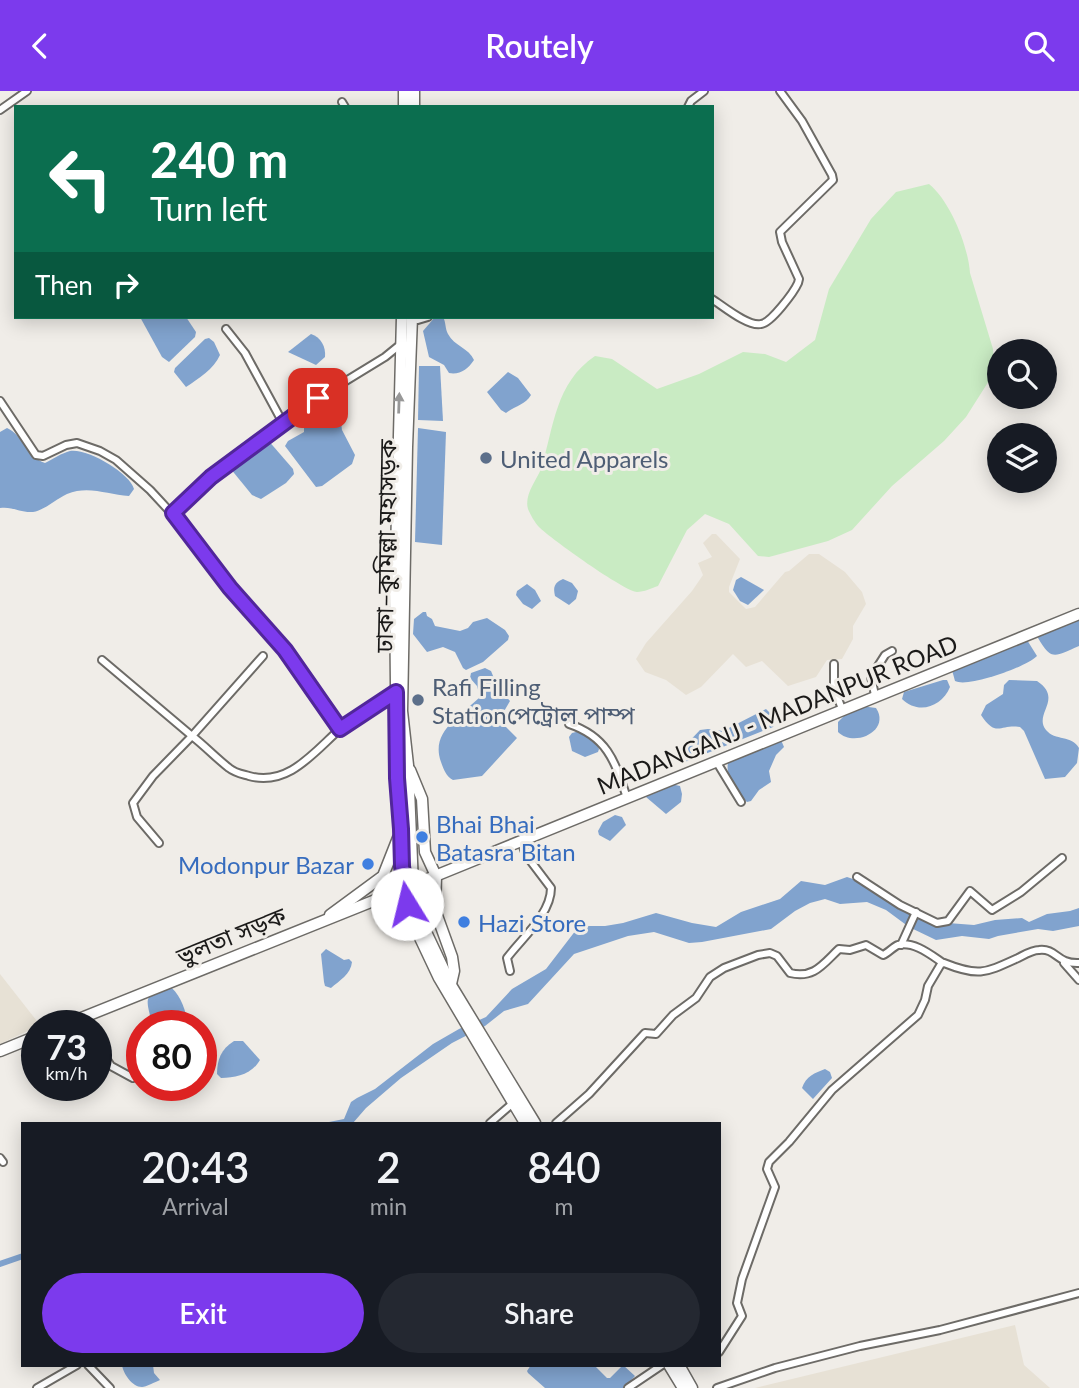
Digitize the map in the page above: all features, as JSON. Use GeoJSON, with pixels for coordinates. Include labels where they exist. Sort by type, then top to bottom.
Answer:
{"type":"FeatureCollection","features":[{"type":"Feature","properties":{"kind":"main road","name":"ঢাকা–কুমিল্লা মহাসড়ক"},"geometry":{"type":"LineString","coordinates":[[409,319],[401,344],[395,593],[397,778],[408,887],[414,925],[439,978],[534,1122]]}},
{"type":"Feature","properties":{"kind":"main road","name":"ঢাকা–কুমিল্লা মহাসড়ক"},"geometry":{"type":"LineString","coordinates":[[409,319],[402,711],[408,765],[408,887],[467,1018]]}},
{"type":"Feature","properties":{"kind":"main road","name":"MADANGANJ - MADANPUR ROAD"},"geometry":{"type":"LineString","coordinates":[[408,887],[1079,614]]}},
{"type":"Feature","properties":{"kind":"main road"},"geometry":{"type":"LineString","coordinates":[[408,765],[422,799],[425,852],[436,876],[435,910],[453,957],[451,985]]}},
{"type":"Feature","properties":{"kind":"main road"},"geometry":{"type":"LineString","coordinates":[[324,920],[383,876],[401,829]]}},
{"type":"Feature","properties":{"kind":"main road","name":"ভুলতা সড়ক"},"geometry":{"type":"LineString","coordinates":[[112,1010],[408,887]]}},
{"type":"Feature","properties":{"kind":"main road"},"geometry":{"type":"LineString","coordinates":[[0,1051],[21,1043]]}},
{"type":"Feature","properties":{"kind":"main road","name":"ঢাকা–কুমিল্লা মহাসড়ক"},"geometry":{"type":"LineString","coordinates":[[483,1045],[524,1122]]}},
{"type":"Feature","properties":{"kind":"main road"},"geometry":{"type":"LineString","coordinates":[[670,1367],[682,1388]]}},
{"type":"Feature","properties":{"kind":"main road"},"geometry":{"type":"LineString","coordinates":[[680,1367],[692,1388]]}},
{"type":"Feature","properties":{"kind":"street"},"geometry":{"type":"LineString","coordinates":[[0,110],[26,91]]}},
{"type":"Feature","properties":{"kind":"street"},"geometry":{"type":"LineString","coordinates":[[689,105],[704,91]]}},
{"type":"Feature","properties":{"kind":"street"},"geometry":{"type":"LineString","coordinates":[[714,300],[755,323],[765,323],[782,306],[799,279],[780,232],[834,178],[780,91]]}},
{"type":"Feature","properties":{"kind":"street"},"geometry":{"type":"LineString","coordinates":[[226,329],[245,353],[283,423]]}},
{"type":"Feature","properties":{"kind":"street"},"geometry":{"type":"LineString","coordinates":[[173,513],[205,482],[283,423],[401,344]]}},
{"type":"Feature","properties":{"kind":"street"},"geometry":{"type":"LineString","coordinates":[[0,401],[36,455],[43,456],[77,443],[100,451],[116,460],[173,513],[230,588],[285,650],[340,729]]}},
{"type":"Feature","properties":{"kind":"street"},"geometry":{"type":"LineString","coordinates":[[875,695],[871,677],[885,655],[892,651]]}},
{"type":"Feature","properties":{"kind":"street"},"geometry":{"type":"LineString","coordinates":[[159,843],[137,817],[133,803],[137,795],[263,656]]}},
{"type":"Feature","properties":{"kind":"street"},"geometry":{"type":"LineString","coordinates":[[102,660],[235,772],[267,779],[285,775],[297,768],[340,729],[396,692]]}},
{"type":"Feature","properties":{"kind":"street"},"geometry":{"type":"LineString","coordinates":[[834,664],[834,688],[842,709]]}},
{"type":"Feature","properties":{"kind":"street"},"geometry":{"type":"LineString","coordinates":[[569,724],[584,730],[609,751],[617,765],[627,798]]}},
{"type":"Feature","properties":{"kind":"street"},"geometry":{"type":"LineString","coordinates":[[716,761],[741,801]]}},
{"type":"Feature","properties":{"kind":"street"},"geometry":{"type":"LineString","coordinates":[[510,971],[508,958],[541,915],[551,893],[551,888],[526,855],[522,841]]}},
{"type":"Feature","properties":{"kind":"street"},"geometry":{"type":"LineString","coordinates":[[858,877],[900,905],[937,923],[948,921],[970,891],[992,910],[1021,892],[1062,859]]}},
{"type":"Feature","properties":{"kind":"street"},"geometry":{"type":"LineString","coordinates":[[557,1122],[589,1094],[645,1033],[656,1034],[673,1015],[696,997],[710,977],[724,968],[770,953],[777,956],[790,973],[805,976],[814,972],[841,948],[850,950],[869,945],[883,955],[901,945],[916,912]]}},
{"type":"Feature","properties":{"kind":"street"},"geometry":{"type":"LineString","coordinates":[[901,945],[924,951],[943,963],[964,971],[982,972],[1037,950],[1049,951],[1079,980]]}},
{"type":"Feature","properties":{"kind":"street"},"geometry":{"type":"LineString","coordinates":[[721,1349],[742,1316],[737,1303],[742,1279],[775,1187],[767,1169],[768,1164],[832,1090],[918,1015],[928,986],[943,963]]}},
{"type":"Feature","properties":{"kind":"street"},"geometry":{"type":"LineString","coordinates":[[1064,963],[1079,963]]}},
{"type":"Feature","properties":{"kind":"street"},"geometry":{"type":"LineString","coordinates":[[491,1122],[513,1103]]}},
{"type":"Feature","properties":{"kind":"street"},"geometry":{"type":"LineString","coordinates":[[717,1388],[775,1368],[860,1346],[940,1330],[1079,1293]]}},
{"type":"Feature","properties":{"kind":"street"},"geometry":{"type":"LineString","coordinates":[[37,1388],[74,1367]]}},
{"type":"Feature","properties":{"kind":"street"},"geometry":{"type":"LineString","coordinates":[[90,1367],[110,1388]]}},
{"type":"Feature","properties":{"kind":"street"},"geometry":{"type":"LineString","coordinates":[[628,1388],[659,1367]]}},
{"type":"Feature","properties":{"kind":"shaded area"},"geometry":{"type":"Polygon","coordinates":[[[712,534],[716,534],[740,559],[729,592],[746,609],[755,607],[785,572],[809,554],[819,554],[845,572],[862,592],[866,604],[853,626],[853,639],[842,659],[827,660],[816,677],[788,686],[762,661],[746,667],[733,654],[701,687],[686,695],[666,680],[645,672],[636,659],[646,643],[703,575],[698,563],[712,557],[703,543],[712,534]]]}},
{"type":"Feature","properties":{"kind":"shaded area"},"geometry":{"type":"Polygon","coordinates":[[[0,974],[28,1010],[21,1010],[21,1034],[0,1044],[0,974]]]}},
{"type":"Feature","properties":{"kind":"shaded area"},"geometry":{"type":"Polygon","coordinates":[[[1015,1325],[1024,1365],[1050,1388],[755,1388],[1015,1325]]]}},
{"type":"Feature","properties":{"kind":"green space"},"geometry":{"type":"Polygon","coordinates":[[[929,184],[951,212],[962,237],[990,339],[987,339],[987,384],[966,417],[944,441],[892,486],[852,530],[828,541],[769,557],[758,556],[729,524],[705,514],[687,530],[658,586],[637,592],[588,564],[537,525],[528,509],[529,493],[541,469],[558,407],[572,379],[582,367],[595,356],[612,359],[657,389],[699,374],[743,352],[765,354],[786,362],[815,340],[829,289],[871,219],[896,192],[929,184]]]}},
{"type":"Feature","properties":{"kind":"water"},"geometry":{"type":"Polygon","coordinates":[[[141,319],[187,319],[196,332],[195,337],[169,362],[162,357],[141,319]]]}},
{"type":"Feature","properties":{"kind":"water"},"geometry":{"type":"Polygon","coordinates":[[[433,319],[444,319],[451,338],[474,360],[463,371],[449,373],[444,365],[429,357],[423,331],[433,319]]]}},
{"type":"Feature","properties":{"kind":"water"},"geometry":{"type":"Polygon","coordinates":[[[311,334],[320,340],[325,350],[325,357],[316,365],[288,352],[311,334]]]}},
{"type":"Feature","properties":{"kind":"water"},"geometry":{"type":"Polygon","coordinates":[[[209,338],[220,355],[210,369],[186,387],[174,372],[175,368],[209,338]]]}},
{"type":"Feature","properties":{"kind":"water"},"geometry":{"type":"Polygon","coordinates":[[[419,366],[440,366],[443,421],[418,420],[419,366]]]}},
{"type":"Feature","properties":{"kind":"water"},"geometry":{"type":"Polygon","coordinates":[[[508,372],[518,378],[531,395],[506,413],[487,392],[508,372]]]}},
{"type":"Feature","properties":{"kind":"water"},"geometry":{"type":"Polygon","coordinates":[[[328,407],[334,408],[340,415],[342,430],[355,455],[352,464],[322,486],[316,487],[285,446],[288,441],[304,432],[304,416],[328,407]]]}},
{"type":"Feature","properties":{"kind":"water"},"geometry":{"type":"Polygon","coordinates":[[[7,428],[45,463],[70,451],[87,453],[116,469],[134,489],[129,496],[91,490],[75,491],[33,512],[0,508],[0,432],[7,428]]]}},
{"type":"Feature","properties":{"kind":"water"},"geometry":{"type":"Polygon","coordinates":[[[418,428],[446,432],[442,545],[415,542],[418,428]]]}},
{"type":"Feature","properties":{"kind":"water"},"geometry":{"type":"Polygon","coordinates":[[[267,439],[293,469],[294,474],[286,483],[261,499],[252,495],[230,468],[235,461],[267,439]]]}},
{"type":"Feature","properties":{"kind":"water"},"geometry":{"type":"Polygon","coordinates":[[[741,577],[764,590],[748,605],[740,601],[733,590],[736,580],[741,577]]]}},
{"type":"Feature","properties":{"kind":"water"},"geometry":{"type":"Polygon","coordinates":[[[563,579],[572,583],[578,591],[576,599],[569,605],[555,596],[555,586],[563,579]]]}},
{"type":"Feature","properties":{"kind":"water"},"geometry":{"type":"Polygon","coordinates":[[[527,584],[535,590],[541,601],[532,609],[523,604],[516,595],[517,591],[527,584]]]}},
{"type":"Feature","properties":{"kind":"water"},"geometry":{"type":"Polygon","coordinates":[[[423,612],[432,619],[435,626],[460,631],[473,622],[487,618],[505,630],[509,636],[508,640],[483,662],[466,670],[455,652],[443,647],[427,652],[413,634],[414,619],[423,612]]]}},
{"type":"Feature","properties":{"kind":"water"},"geometry":{"type":"Polygon","coordinates":[[[1079,616],[1079,646],[1055,655],[1047,651],[1038,638],[1039,633],[1079,616]]]}},
{"type":"Feature","properties":{"kind":"water"},"geometry":{"type":"Polygon","coordinates":[[[1027,640],[1037,656],[1031,661],[984,679],[972,682],[955,681],[952,670],[1027,640]]]}},
{"type":"Feature","properties":{"kind":"water"},"geometry":{"type":"Polygon","coordinates":[[[485,668],[491,671],[498,688],[510,701],[499,720],[517,738],[482,776],[453,780],[447,775],[441,762],[440,742],[449,725],[480,697],[477,686],[470,678],[471,673],[485,668]]]}},
{"type":"Feature","properties":{"kind":"water"},"geometry":{"type":"Polygon","coordinates":[[[947,680],[950,687],[936,704],[915,707],[902,699],[904,692],[947,680]]]}},
{"type":"Feature","properties":{"kind":"water"},"geometry":{"type":"Polygon","coordinates":[[[1009,680],[1037,681],[1045,688],[1048,700],[1043,724],[1046,730],[1054,736],[1072,741],[1079,748],[1077,763],[1065,777],[1045,779],[1020,727],[995,728],[981,715],[986,705],[1003,694],[1004,685],[1009,680]]]}},
{"type":"Feature","properties":{"kind":"water"},"geometry":{"type":"Polygon","coordinates":[[[861,706],[876,708],[879,724],[869,735],[861,738],[845,737],[838,732],[838,722],[849,711],[861,706]]]}},
{"type":"Feature","properties":{"kind":"water"},"geometry":{"type":"Polygon","coordinates":[[[766,709],[775,723],[773,727],[685,762],[680,761],[680,751],[700,730],[723,731],[766,709]]]}},
{"type":"Feature","properties":{"kind":"water"},"geometry":{"type":"Polygon","coordinates":[[[580,731],[594,740],[598,752],[585,757],[572,751],[569,737],[580,731]]]}},
{"type":"Feature","properties":{"kind":"water"},"geometry":{"type":"Polygon","coordinates":[[[781,740],[784,747],[776,755],[769,771],[771,782],[747,802],[735,789],[729,777],[729,760],[781,740]]]}},
{"type":"Feature","properties":{"kind":"water"},"geometry":{"type":"Polygon","coordinates":[[[671,784],[680,786],[681,802],[666,814],[646,797],[671,784]]]}},
{"type":"Feature","properties":{"kind":"water"},"geometry":{"type":"Polygon","coordinates":[[[615,815],[622,817],[626,825],[610,841],[599,835],[598,831],[603,822],[615,815]]]}},
{"type":"Feature","properties":{"kind":"water"},"geometry":{"type":"Polygon","coordinates":[[[847,877],[859,881],[900,909],[948,923],[974,925],[1022,918],[1029,922],[1047,914],[1079,908],[1079,926],[1053,931],[1038,929],[989,939],[962,936],[936,940],[909,927],[886,910],[867,902],[840,904],[825,899],[795,911],[771,929],[702,942],[689,943],[654,932],[628,936],[574,954],[528,1004],[504,1011],[485,1026],[452,1043],[401,1078],[354,1122],[329,1122],[344,1119],[351,1102],[375,1089],[433,1044],[486,1017],[512,989],[546,969],[576,930],[588,926],[623,923],[656,913],[716,927],[741,912],[780,899],[801,881],[825,885],[847,877]]]}},
{"type":"Feature","properties":{"kind":"water"},"geometry":{"type":"Polygon","coordinates":[[[326,949],[352,962],[347,974],[331,988],[325,986],[324,982],[321,954],[326,949]]]}},
{"type":"Feature","properties":{"kind":"water"},"geometry":{"type":"Polygon","coordinates":[[[168,985],[176,993],[185,1010],[149,1010],[148,1000],[153,993],[168,985]]]}},
{"type":"Feature","properties":{"kind":"water"},"geometry":{"type":"Polygon","coordinates":[[[234,1041],[243,1041],[260,1060],[253,1069],[243,1074],[221,1078],[217,1074],[219,1060],[234,1041]]]}},
{"type":"Feature","properties":{"kind":"water"},"geometry":{"type":"Polygon","coordinates":[[[825,1069],[830,1072],[832,1078],[813,1099],[802,1088],[808,1078],[825,1069]]]}},
{"type":"Feature","properties":{"kind":"water"},"geometry":{"type":"Polygon","coordinates":[[[123,1367],[153,1367],[160,1380],[142,1387],[135,1385],[123,1367]]]}},
{"type":"Feature","properties":{"kind":"water"},"geometry":{"type":"Polygon","coordinates":[[[530,1367],[596,1367],[610,1378],[621,1367],[625,1367],[635,1376],[624,1388],[545,1388],[527,1371],[530,1367]]]}},
{"type":"Feature","properties":{"kind":"waterway"},"geometry":{"type":"LineString","coordinates":[[0,1264],[21,1257]]}},
{"type":"Feature","properties":{"kind":"place","name":"United Apparels"},"geometry":{"type":"Point","coordinates":[486,458]}},
{"type":"Feature","properties":{"kind":"place","name":"Rafi Filling Stationপেট্রোল পাম্প"},"geometry":{"type":"Point","coordinates":[418,700]}},
{"type":"Feature","properties":{"kind":"place","name":"Bhai Bhai Batasra Bitan"},"geometry":{"type":"Point","coordinates":[422,837]}},
{"type":"Feature","properties":{"kind":"place","name":"Modonpur Bazar"},"geometry":{"type":"Point","coordinates":[368,864]}},
{"type":"Feature","properties":{"kind":"place","name":"Hazi Store"},"geometry":{"type":"Point","coordinates":[464,922]}},
{"type":"Feature","properties":{"kind":"route"},"geometry":{"type":"LineString","coordinates":[[318,398],[211,477],[173,513],[230,588],[285,650],[340,729],[396,692],[398,803],[407,904]]}}]}
